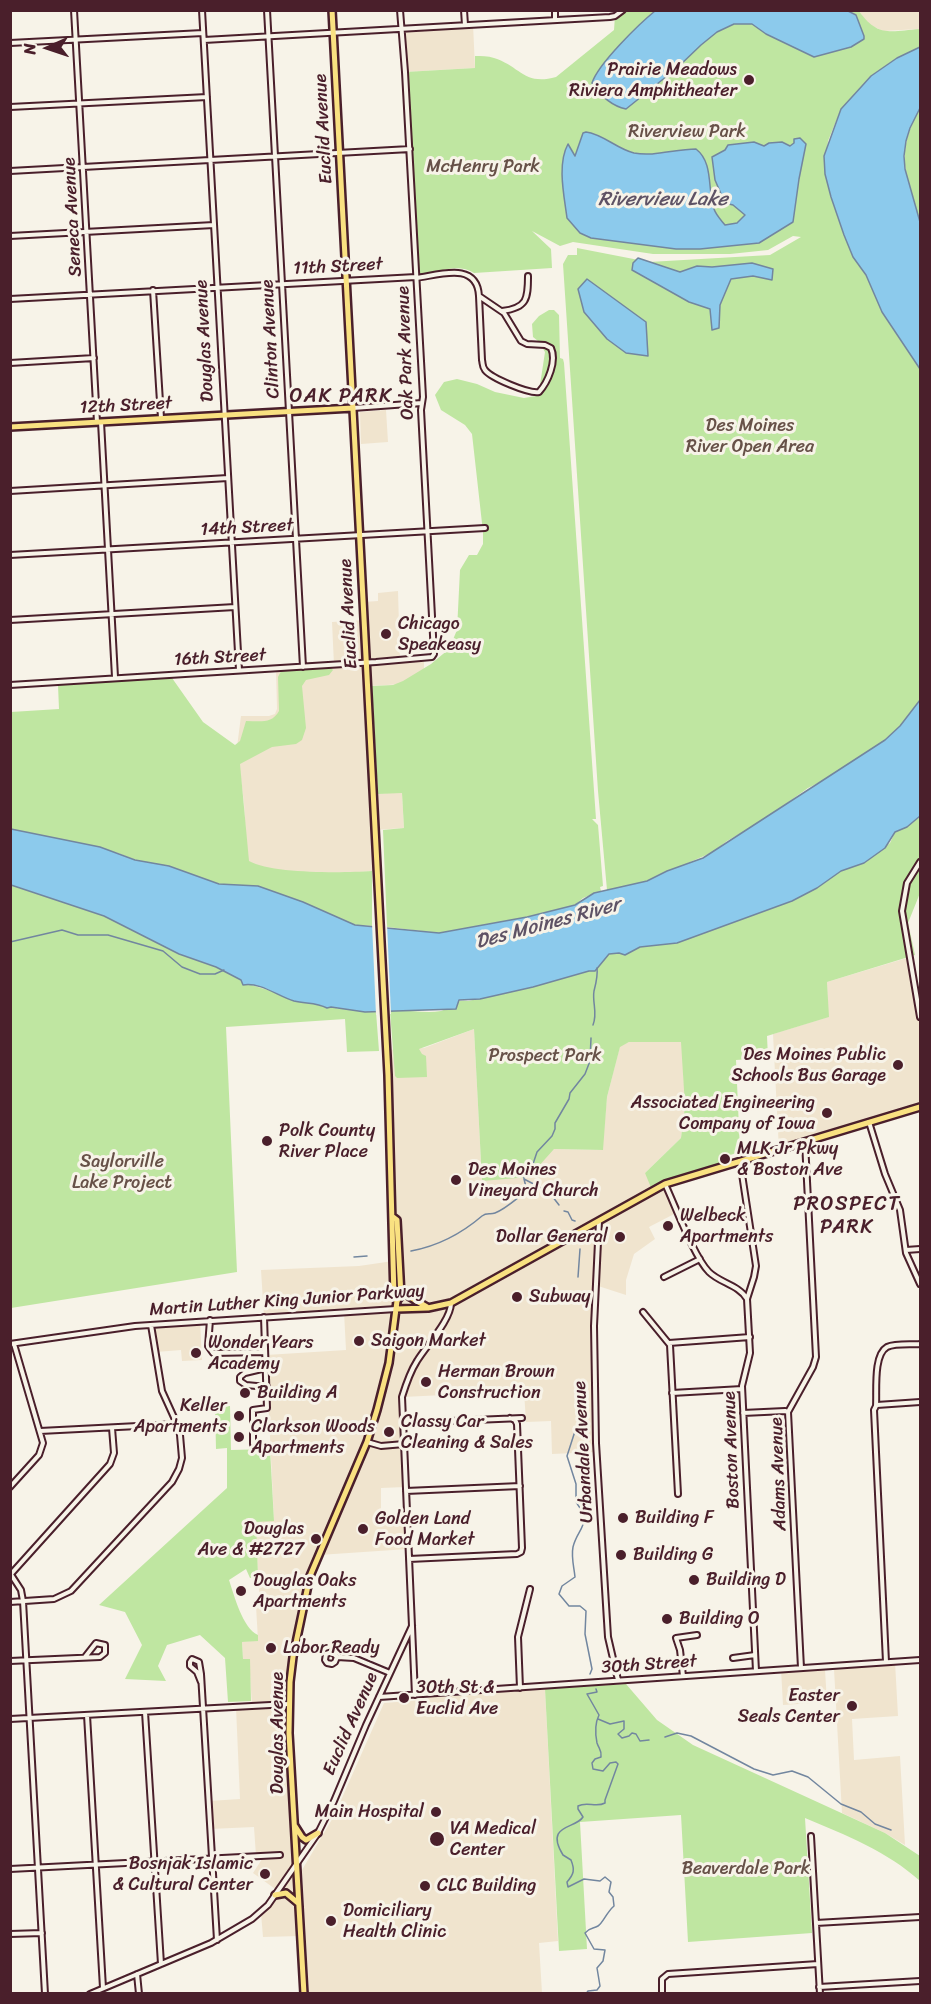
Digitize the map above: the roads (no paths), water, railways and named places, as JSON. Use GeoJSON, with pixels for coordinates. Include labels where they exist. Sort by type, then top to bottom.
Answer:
{"type":"FeatureCollection","features":[{"type":"Feature","properties":{"kind":"main road","name":"Euclid Avenue"},"geometry":{"type":"LineString","coordinates":[[332,10],[348,280],[379,906],[393,1217],[391,1220],[394,1297],[397,1301]]}},
{"type":"Feature","properties":{"kind":"main road","name":"12th Street"},"geometry":{"type":"LineString","coordinates":[[10,427],[353,408]]}},
{"type":"Feature","properties":{"kind":"main road","name":"Martin Luther King Junior Parkway"},"geometry":{"type":"LineString","coordinates":[[396,1309],[428,1308],[452,1303],[665,1184],[921,1107]]}},
{"type":"Feature","properties":{"kind":"main road","name":"Euclid Avenue"},"geometry":{"type":"LineString","coordinates":[[393,1217],[397,1220],[401,1288],[401,1296],[397,1301],[396,1309]]}},
{"type":"Feature","properties":{"kind":"main road"},"geometry":{"type":"LineString","coordinates":[[401,1288],[410,1297],[428,1308]]}},
{"type":"Feature","properties":{"kind":"main road","name":"Douglas Avenue"},"geometry":{"type":"LineString","coordinates":[[304,1994],[289,1733],[294,1650],[308,1584],[367,1442],[389,1363],[396,1309]]}},
{"type":"Feature","properties":{"kind":"main road"},"geometry":{"type":"LineString","coordinates":[[294,1825],[302,1838],[306,1840],[318,1833]]}},
{"type":"Feature","properties":{"kind":"main road"},"geometry":{"type":"LineString","coordinates":[[275,1895],[286,1893],[298,1903]]}},
{"type":"Feature","properties":{"kind":"street","name":"Seneca Avenue"},"geometry":{"type":"LineString","coordinates":[[75,10],[94,358],[115,677]]}},
{"type":"Feature","properties":{"kind":"street","name":"Douglas Avenue"},"geometry":{"type":"LineString","coordinates":[[202,10],[239,670]]}},
{"type":"Feature","properties":{"kind":"street","name":"Clinton Avenue"},"geometry":{"type":"LineString","coordinates":[[267,10],[303,667]]}},
{"type":"Feature","properties":{"kind":"street","name":"Oak Park Avenue"},"geometry":{"type":"LineString","coordinates":[[400,10],[410,149],[434,649],[432,657]]}},
{"type":"Feature","properties":{"kind":"street"},"geometry":{"type":"LineString","coordinates":[[464,10],[465,25]]}},
{"type":"Feature","properties":{"kind":"street"},"geometry":{"type":"LineString","coordinates":[[555,10],[555,20]]}},
{"type":"Feature","properties":{"kind":"street"},"geometry":{"type":"LineString","coordinates":[[204,40],[610,17],[623,10]]}},
{"type":"Feature","properties":{"kind":"street"},"geometry":{"type":"LineString","coordinates":[[10,43],[203,33]]}},
{"type":"Feature","properties":{"kind":"street"},"geometry":{"type":"LineString","coordinates":[[10,107],[207,96]]}},
{"type":"Feature","properties":{"kind":"street"},"geometry":{"type":"LineString","coordinates":[[10,171],[410,149]]}},
{"type":"Feature","properties":{"kind":"street"},"geometry":{"type":"LineString","coordinates":[[10,236],[214,225]]}},
{"type":"Feature","properties":{"kind":"street","name":"11th Street"},"geometry":{"type":"LineString","coordinates":[[10,299],[282,283],[416,278],[457,272],[475,279],[479,296]]}},
{"type":"Feature","properties":{"kind":"street"},"geometry":{"type":"LineString","coordinates":[[502,310],[515,309],[524,303],[527,298],[528,276]]}},
{"type":"Feature","properties":{"kind":"street"},"geometry":{"type":"LineString","coordinates":[[153,291],[161,418]]}},
{"type":"Feature","properties":{"kind":"street"},"geometry":{"type":"LineString","coordinates":[[479,296],[502,310],[521,341],[551,348],[554,356],[541,390],[536,393],[487,372],[482,360],[479,296]]}},
{"type":"Feature","properties":{"kind":"street"},"geometry":{"type":"LineString","coordinates":[[10,363],[94,358]]}},
{"type":"Feature","properties":{"kind":"street","name":"12th Street"},"geometry":{"type":"LineString","coordinates":[[353,408],[422,403]]}},
{"type":"Feature","properties":{"kind":"street"},"geometry":{"type":"LineString","coordinates":[[10,491],[228,478]]}},
{"type":"Feature","properties":{"kind":"street","name":"14th Street"},"geometry":{"type":"LineString","coordinates":[[10,555],[485,528]]}},
{"type":"Feature","properties":{"kind":"street"},"geometry":{"type":"LineString","coordinates":[[10,620],[235,607]]}},
{"type":"Feature","properties":{"kind":"street","name":"16th Street"},"geometry":{"type":"LineString","coordinates":[[10,685],[432,657]]}},
{"type":"Feature","properties":{"kind":"street"},"geometry":{"type":"LineString","coordinates":[[921,862],[907,883],[902,911],[921,1017]]}},
{"type":"Feature","properties":{"kind":"street"},"geometry":{"type":"LineString","coordinates":[[869,1122],[885,1174],[900,1210],[906,1250],[921,1284]]}},
{"type":"Feature","properties":{"kind":"street","name":"Adams Avenue"},"geometry":{"type":"LineString","coordinates":[[801,1668],[788,1412],[813,1367],[816,1357],[805,1141]]}},
{"type":"Feature","properties":{"kind":"street","name":"Boston Avenue"},"geometry":{"type":"LineString","coordinates":[[740,1161],[756,1266],[747,1299],[750,1353],[742,1389],[756,1671]]}},
{"type":"Feature","properties":{"kind":"street"},"geometry":{"type":"LineString","coordinates":[[665,1184],[700,1259],[710,1273],[741,1291],[747,1299]]}},
{"type":"Feature","properties":{"kind":"street","name":"Urbandale Avenue"},"geometry":{"type":"LineString","coordinates":[[599,1220],[594,1326],[596,1423],[605,1614],[618,1680]]}},
{"type":"Feature","properties":{"kind":"street"},"geometry":{"type":"LineString","coordinates":[[906,1250],[921,1249]]}},
{"type":"Feature","properties":{"kind":"street"},"geometry":{"type":"LineString","coordinates":[[664,1277],[700,1259]]}},
{"type":"Feature","properties":{"kind":"street","name":"Euclid Avenue"},"geometry":{"type":"LineString","coordinates":[[415,1695],[402,1397],[410,1373],[446,1319],[452,1303]]}},
{"type":"Feature","properties":{"kind":"street","name":"Martin Luther King Junior Parkway"},"geometry":{"type":"LineString","coordinates":[[12,1344],[151,1324],[396,1309]]}},
{"type":"Feature","properties":{"kind":"street"},"geometry":{"type":"LineString","coordinates":[[643,1312],[669,1343],[678,1494]]}},
{"type":"Feature","properties":{"kind":"street"},"geometry":{"type":"LineString","coordinates":[[253,1444],[253,1410],[267,1408],[264,1317]]}},
{"type":"Feature","properties":{"kind":"street"},"geometry":{"type":"LineString","coordinates":[[210,1320],[208,1346],[213,1353],[266,1352]]}},
{"type":"Feature","properties":{"kind":"street"},"geometry":{"type":"LineString","coordinates":[[10,1602],[54,1599],[71,1592],[172,1482],[182,1458],[182,1446],[177,1424],[162,1391],[151,1324]]}},
{"type":"Feature","properties":{"kind":"street"},"geometry":{"type":"LineString","coordinates":[[669,1343],[750,1337]]}},
{"type":"Feature","properties":{"kind":"street"},"geometry":{"type":"LineString","coordinates":[[11,1486],[39,1455],[43,1443],[12,1344]]}},
{"type":"Feature","properties":{"kind":"street"},"geometry":{"type":"LineString","coordinates":[[886,1662],[874,1410],[878,1361],[882,1351],[890,1346],[921,1344]]}},
{"type":"Feature","properties":{"kind":"street"},"geometry":{"type":"LineString","coordinates":[[266,1368],[245,1373],[240,1377],[240,1381],[246,1385],[267,1387]]}},
{"type":"Feature","properties":{"kind":"street"},"geometry":{"type":"LineString","coordinates":[[672,1393],[742,1389]]}},
{"type":"Feature","properties":{"kind":"street"},"geometry":{"type":"LineString","coordinates":[[876,1406],[921,1402]]}},
{"type":"Feature","properties":{"kind":"street"},"geometry":{"type":"LineString","coordinates":[[743,1413],[788,1412]]}},
{"type":"Feature","properties":{"kind":"street"},"geometry":{"type":"LineString","coordinates":[[409,1559],[517,1554],[522,1548],[517,1424],[510,1418]]}},
{"type":"Feature","properties":{"kind":"street"},"geometry":{"type":"LineString","coordinates":[[402,1423],[522,1418]]}},
{"type":"Feature","properties":{"kind":"street"},"geometry":{"type":"LineString","coordinates":[[40,1431],[177,1424]]}},
{"type":"Feature","properties":{"kind":"street"},"geometry":{"type":"LineString","coordinates":[[45,1994],[23,1601],[21,1590],[11,1573],[110,1464],[114,1453],[112,1428]]}},
{"type":"Feature","properties":{"kind":"street"},"geometry":{"type":"LineString","coordinates":[[367,1442],[381,1446],[404,1444]]}},
{"type":"Feature","properties":{"kind":"street"},"geometry":{"type":"LineString","coordinates":[[406,1491],[520,1486]]}},
{"type":"Feature","properties":{"kind":"street"},"geometry":{"type":"LineString","coordinates":[[520,1688],[518,1637],[530,1589]]}},
{"type":"Feature","properties":{"kind":"street","name":"Euclid Avenue"},"geometry":{"type":"LineString","coordinates":[[90,1994],[218,1940],[261,1913],[318,1833],[412,1626]]}},
{"type":"Feature","properties":{"kind":"street"},"geometry":{"type":"LineString","coordinates":[[683,1676],[676,1638],[697,1635]]}},
{"type":"Feature","properties":{"kind":"street"},"geometry":{"type":"LineString","coordinates":[[10,1661],[26,1660],[85,1657],[102,1656],[106,1650],[105,1645],[96,1643],[85,1657]]}},
{"type":"Feature","properties":{"kind":"street"},"geometry":{"type":"LineString","coordinates":[[733,1659],[755,1655]]}},
{"type":"Feature","properties":{"kind":"street"},"geometry":{"type":"LineString","coordinates":[[337,1657],[354,1658],[390,1672]]}},
{"type":"Feature","properties":{"kind":"street"},"geometry":{"type":"LineString","coordinates":[[201,1682],[197,1672],[190,1666],[192,1659],[200,1663],[218,1940]]}},
{"type":"Feature","properties":{"kind":"street","name":"30th Street"},"geometry":{"type":"LineString","coordinates":[[379,1697],[921,1660]]}},
{"type":"Feature","properties":{"kind":"street"},"geometry":{"type":"LineString","coordinates":[[10,1719],[290,1704]]}},
{"type":"Feature","properties":{"kind":"street"},"geometry":{"type":"LineString","coordinates":[[145,1712],[161,1964]]}},
{"type":"Feature","properties":{"kind":"street"},"geometry":{"type":"LineString","coordinates":[[87,1715],[103,1988]]}},
{"type":"Feature","properties":{"kind":"street"},"geometry":{"type":"LineString","coordinates":[[811,1836],[820,1994]]}},
{"type":"Feature","properties":{"kind":"street"},"geometry":{"type":"LineString","coordinates":[[10,1869],[280,1855]]}},
{"type":"Feature","properties":{"kind":"street"},"geometry":{"type":"LineString","coordinates":[[816,1923],[921,1917]]}},
{"type":"Feature","properties":{"kind":"street"},"geometry":{"type":"LineString","coordinates":[[10,1934],[42,1933]]}},
{"type":"Feature","properties":{"kind":"street"},"geometry":{"type":"LineString","coordinates":[[662,1994],[662,1979],[668,1974],[818,1964]]}},
{"type":"Feature","properties":{"kind":"street"},"geometry":{"type":"LineString","coordinates":[[137,1974],[138,1994]]}},
{"type":"Feature","properties":{"kind":"street"},"geometry":{"type":"LineString","coordinates":[[819,1987],[921,1981]]}},
{"type":"Feature","properties":{"kind":"water"},"geometry":{"type":"Polygon","coordinates":[[[655,11],[848,11],[856,15],[864,39],[851,47],[814,57],[766,34],[752,24],[734,24],[717,32],[626,109],[621,108],[607,99],[592,83],[610,55],[655,11]]]}},
{"type":"Feature","properties":{"kind":"water"},"geometry":{"type":"Polygon","coordinates":[[[920,47],[920,108],[910,128],[904,156],[905,169],[920,222],[920,369],[882,312],[866,275],[853,257],[831,197],[825,174],[824,156],[841,109],[871,76],[897,58],[920,47]]]}},
{"type":"Feature","properties":{"kind":"water","name":"Riverview Lake"},"geometry":{"type":"Polygon","coordinates":[[[586,132],[634,153],[649,154],[696,149],[702,155],[708,169],[714,209],[725,225],[737,223],[745,215],[733,205],[725,203],[715,180],[712,157],[725,150],[728,145],[754,142],[764,146],[769,143],[782,142],[790,146],[794,143],[794,139],[800,138],[806,144],[793,222],[759,243],[700,249],[676,249],[591,238],[580,233],[567,218],[562,180],[563,161],[568,144],[575,156],[583,133],[586,132]]]}},
{"type":"Feature","properties":{"kind":"water"},"geometry":{"type":"Polygon","coordinates":[[[638,258],[680,272],[697,266],[712,267],[752,263],[773,269],[772,280],[753,276],[731,279],[720,305],[719,328],[712,330],[710,309],[689,302],[632,270],[633,263],[638,258]]]}},
{"type":"Feature","properties":{"kind":"water"},"geometry":{"type":"Polygon","coordinates":[[[587,279],[646,322],[648,356],[626,353],[607,339],[584,312],[578,289],[587,279]]]}},
{"type":"Feature","properties":{"kind":"water","name":"Des Moines River"},"geometry":{"type":"Polygon","coordinates":[[[920,700],[920,816],[907,827],[895,832],[885,848],[864,863],[841,871],[817,888],[792,901],[677,943],[640,947],[625,955],[609,954],[595,971],[480,999],[459,1000],[456,1009],[365,1012],[327,1008],[294,1001],[263,987],[243,985],[241,980],[216,967],[179,954],[104,916],[11,885],[11,829],[100,847],[135,860],[169,866],[219,884],[258,886],[303,902],[355,925],[439,933],[527,917],[575,905],[594,893],[647,881],[703,858],[885,740],[900,726],[920,700]]]}},
{"type":"Feature","properties":{"kind":"waterway"},"geometry":{"type":"LineString","coordinates":[[10,942],[62,930],[78,935],[108,935],[163,951],[182,967],[200,974],[215,974],[224,970]]}},
{"type":"Feature","properties":{"kind":"waterway"},"geometry":{"type":"LineString","coordinates":[[593,1025],[597,968]]}},
{"type":"Feature","properties":{"kind":"waterway"},"geometry":{"type":"LineString","coordinates":[[559,1205],[549,1192],[524,1179],[524,1170],[533,1164],[537,1152],[552,1136],[555,1123],[570,1093],[585,1074],[590,1061],[591,1038]]}},
{"type":"Feature","properties":{"kind":"waterway"},"geometry":{"type":"LineString","coordinates":[[411,1251],[440,1242],[457,1234],[484,1215],[503,1209],[527,1191],[524,1179]]}},
{"type":"Feature","properties":{"kind":"waterway"},"geometry":{"type":"LineString","coordinates":[[564,1211],[568,1212],[575,1221]]}},
{"type":"Feature","properties":{"kind":"waterway"},"geometry":{"type":"LineString","coordinates":[[578,1277],[580,1249]]}},
{"type":"Feature","properties":{"kind":"waterway"},"geometry":{"type":"LineString","coordinates":[[354,1257],[367,1256]]}},
{"type":"Feature","properties":{"kind":"waterway"},"geometry":{"type":"LineString","coordinates":[[577,1425],[567,1456],[576,1484],[576,1502],[584,1521],[573,1547],[575,1577],[562,1586],[559,1594],[569,1606],[580,1606],[586,1611],[585,1634],[592,1669],[590,1674]]}},
{"type":"Feature","properties":{"kind":"waterway"},"geometry":{"type":"LineString","coordinates":[[586,1994],[588,1991],[597,1990],[600,1986],[597,1968],[603,1961],[605,1950],[594,1949],[585,1933],[600,1925],[614,1906],[613,1897],[609,1892],[611,1882],[605,1877],[600,1881],[584,1879],[568,1887],[567,1882],[573,1872],[573,1867],[571,1860],[563,1855],[557,1838],[563,1829],[583,1817],[578,1806],[605,1803],[618,1764],[610,1763],[603,1771],[593,1769],[592,1763],[601,1757],[596,1732],[599,1715],[587,1694],[597,1692],[596,1689]]}},
{"type":"Feature","properties":{"kind":"waterway"},"geometry":{"type":"LineString","coordinates":[[598,1719],[610,1724],[624,1721],[624,1729],[618,1734],[622,1738],[632,1733],[636,1734],[640,1741],[649,1740]]}},
{"type":"Feature","properties":{"kind":"waterway"},"geometry":{"type":"LineString","coordinates":[[665,1737],[677,1733],[691,1736],[754,1769],[773,1775],[792,1771],[808,1777],[841,1804],[861,1812],[875,1824],[891,1830]]}},
{"type":"Feature","properties":{"kind":"place","name":"Prairie Meadows Riviera Amphitheater"},"geometry":{"type":"Point","coordinates":[749,80]}},
{"type":"Feature","properties":{"kind":"place","name":"Chicago Speakeasy"},"geometry":{"type":"Point","coordinates":[386,634]}},
{"type":"Feature","properties":{"kind":"place","name":"Des Moines Public Schools Bus Garage"},"geometry":{"type":"Point","coordinates":[898,1065]}},
{"type":"Feature","properties":{"kind":"place","name":"Associated Engineering Company of Iowa"},"geometry":{"type":"Point","coordinates":[827,1113]}},
{"type":"Feature","properties":{"kind":"place","name":"Polk County River Place"},"geometry":{"type":"Point","coordinates":[267,1141]}},
{"type":"Feature","properties":{"kind":"place","name":"MLK Jr Pkwy & Boston Ave"},"geometry":{"type":"Point","coordinates":[725,1159]}},
{"type":"Feature","properties":{"kind":"place","name":"Des Moines Vineyard Church"},"geometry":{"type":"Point","coordinates":[456,1180]}},
{"type":"Feature","properties":{"kind":"place","name":"Welbeck Apartments"},"geometry":{"type":"Point","coordinates":[668,1226]}},
{"type":"Feature","properties":{"kind":"place","name":"Dollar General"},"geometry":{"type":"Point","coordinates":[620,1237]}},
{"type":"Feature","properties":{"kind":"place","name":"Subway"},"geometry":{"type":"Point","coordinates":[517,1297]}},
{"type":"Feature","properties":{"kind":"place","name":"Saigon Market"},"geometry":{"type":"Point","coordinates":[359,1341]}},
{"type":"Feature","properties":{"kind":"place","name":"Wonder Years Academy"},"geometry":{"type":"Point","coordinates":[196,1353]}},
{"type":"Feature","properties":{"kind":"place","name":"Herman Brown Construction"},"geometry":{"type":"Point","coordinates":[426,1382]}},
{"type":"Feature","properties":{"kind":"place","name":"Building A"},"geometry":{"type":"Point","coordinates":[245,1393]}},
{"type":"Feature","properties":{"kind":"place","name":"Keller Apartments"},"geometry":{"type":"Point","coordinates":[239,1416]}},
{"type":"Feature","properties":{"kind":"place","name":"Classy Car Cleaning & Sales"},"geometry":{"type":"Point","coordinates":[389,1432]}},
{"type":"Feature","properties":{"kind":"place","name":"Clarkson Woods Apartments"},"geometry":{"type":"Point","coordinates":[239,1437]}},
{"type":"Feature","properties":{"kind":"place","name":"Building F"},"geometry":{"type":"Point","coordinates":[623,1518]}},
{"type":"Feature","properties":{"kind":"place","name":"Golden Land Food Market"},"geometry":{"type":"Point","coordinates":[363,1529]}},
{"type":"Feature","properties":{"kind":"place","name":"Douglas Ave & #2727"},"geometry":{"type":"Point","coordinates":[316,1539]}},
{"type":"Feature","properties":{"kind":"place","name":"Building G"},"geometry":{"type":"Point","coordinates":[621,1555]}},
{"type":"Feature","properties":{"kind":"place","name":"Building D"},"geometry":{"type":"Point","coordinates":[694,1580]}},
{"type":"Feature","properties":{"kind":"place","name":"Douglas Oaks Apartments"},"geometry":{"type":"Point","coordinates":[241,1591]}},
{"type":"Feature","properties":{"kind":"place","name":"Building O"},"geometry":{"type":"Point","coordinates":[667,1619]}},
{"type":"Feature","properties":{"kind":"place","name":"Labor Ready"},"geometry":{"type":"Point","coordinates":[271,1648]}},
{"type":"Feature","properties":{"kind":"place","name":"30th St & Euclid Ave"},"geometry":{"type":"Point","coordinates":[404,1698]}},
{"type":"Feature","properties":{"kind":"place","name":"Easter Seals Center"},"geometry":{"type":"Point","coordinates":[852,1706]}},
{"type":"Feature","properties":{"kind":"place","name":"Main Hospital"},"geometry":{"type":"Point","coordinates":[436,1812]}},
{"type":"Feature","properties":{"kind":"place","name":"VA Medical Center"},"geometry":{"type":"Point","coordinates":[437,1839]}},
{"type":"Feature","properties":{"kind":"place","name":"Bosnjak Islamic & Cultural Center"},"geometry":{"type":"Point","coordinates":[265,1874]}},
{"type":"Feature","properties":{"kind":"place","name":"CLC Building"},"geometry":{"type":"Point","coordinates":[425,1886]}},
{"type":"Feature","properties":{"kind":"place","name":"Domiciliary Health Clinic"},"geometry":{"type":"Point","coordinates":[331,1921]}},
{"type":"Feature","properties":{"kind":"district","name":"OAK PARK"},"geometry":{"type":"Point","coordinates":[341,397]}},
{"type":"Feature","properties":{"kind":"district","name":"PROSPECT PARK"},"geometry":{"type":"Point","coordinates":[847,1216]}},
{"type":"Feature","properties":{"kind":"park label","name":"Riverview Park"},"geometry":{"type":"Point","coordinates":[687,132]}},
{"type":"Feature","properties":{"kind":"park label","name":"McHenry Park"},"geometry":{"type":"Point","coordinates":[483,167]}},
{"type":"Feature","properties":{"kind":"park label","name":"Des Moines River Open Area"},"geometry":{"type":"Point","coordinates":[750,436]}},
{"type":"Feature","properties":{"kind":"park label","name":"Prospect Park"},"geometry":{"type":"Point","coordinates":[545,1056]}},
{"type":"Feature","properties":{"kind":"park label","name":"Saylorville Lake Project"},"geometry":{"type":"Point","coordinates":[122,1172]}},
{"type":"Feature","properties":{"kind":"park label","name":"Beaverdale Park"},"geometry":{"type":"Point","coordinates":[746,1869]}}]}
